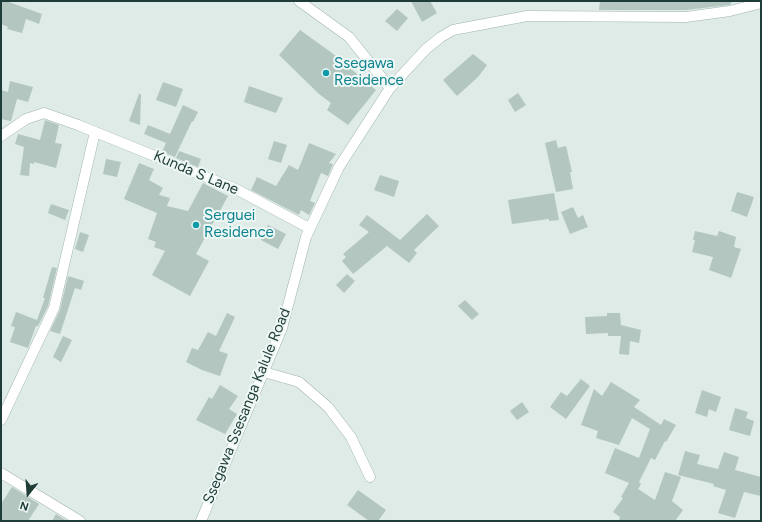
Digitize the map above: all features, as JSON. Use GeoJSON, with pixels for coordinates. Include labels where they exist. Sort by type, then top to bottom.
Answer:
{"type":"FeatureCollection","features":[{"type":"Feature","properties":{"kind":"street"},"geometry":{"type":"LineString","coordinates":[[299,1],[349,37],[390,88]]}},
{"type":"Feature","properties":{"kind":"street","name":"Ssegawa Ssesanga Kalule Road"},"geometry":{"type":"LineString","coordinates":[[201,521],[282,328],[306,237],[339,167],[390,88],[426,49],[453,30],[527,16],[686,17],[730,11],[761,3]]}},
{"type":"Feature","properties":{"kind":"street","name":"Kunda S Lane"},"geometry":{"type":"LineString","coordinates":[[1,136],[26,119],[44,112],[236,189],[310,228]]}},
{"type":"Feature","properties":{"kind":"street"},"geometry":{"type":"LineString","coordinates":[[1,420],[54,308],[94,132]]}},
{"type":"Feature","properties":{"kind":"street"},"geometry":{"type":"LineString","coordinates":[[264,372],[299,382],[328,407],[351,437],[370,477]]}},
{"type":"Feature","properties":{"kind":"street"},"geometry":{"type":"LineString","coordinates":[[1,473],[80,521]]}},
{"type":"Feature","properties":{"kind":"building"},"geometry":{"type":"Polygon","coordinates":[[[1,1],[6,1],[42,14],[39,24],[26,19],[22,33],[7,29],[8,27],[1,24],[1,1]]]}},
{"type":"Feature","properties":{"kind":"building"},"geometry":{"type":"Polygon","coordinates":[[[411,1],[430,1],[437,13],[422,22],[411,1]]]}},
{"type":"Feature","properties":{"kind":"building"},"geometry":{"type":"Polygon","coordinates":[[[600,1],[732,1],[729,5],[686,10],[599,10],[600,1]]]}},
{"type":"Feature","properties":{"kind":"building"},"geometry":{"type":"Polygon","coordinates":[[[397,9],[408,18],[397,31],[385,21],[397,9]]]}},
{"type":"Feature","properties":{"kind":"building","name":"Ssegawa Residence"},"geometry":{"type":"Polygon","coordinates":[[[300,30],[332,53],[376,90],[348,125],[327,110],[331,103],[319,94],[279,55],[300,30]]]}},
{"type":"Feature","properties":{"kind":"building"},"geometry":{"type":"Polygon","coordinates":[[[473,54],[487,65],[478,77],[457,96],[443,80],[473,54]]]}},
{"type":"Feature","properties":{"kind":"building"},"geometry":{"type":"Polygon","coordinates":[[[10,81],[33,87],[28,102],[17,99],[11,121],[1,119],[1,90],[8,92],[10,81]]]}},
{"type":"Feature","properties":{"kind":"building"},"geometry":{"type":"Polygon","coordinates":[[[163,82],[183,89],[176,107],[156,100],[163,82]]]}},
{"type":"Feature","properties":{"kind":"building"},"geometry":{"type":"Polygon","coordinates":[[[249,86],[283,98],[276,113],[244,102],[249,86]]]}},
{"type":"Feature","properties":{"kind":"building"},"geometry":{"type":"Polygon","coordinates":[[[518,93],[526,105],[515,112],[508,100],[518,93]]]}},
{"type":"Feature","properties":{"kind":"building"},"geometry":{"type":"Polygon","coordinates":[[[139,94],[141,94],[140,125],[129,121],[139,94]]]}},
{"type":"Feature","properties":{"kind":"building"},"geometry":{"type":"Polygon","coordinates":[[[183,105],[198,112],[193,122],[192,121],[175,157],[162,152],[166,143],[144,134],[148,125],[170,134],[183,105]]]}},
{"type":"Feature","properties":{"kind":"building"},"geometry":{"type":"Polygon","coordinates":[[[45,120],[59,125],[55,143],[62,144],[56,168],[34,162],[34,164],[30,163],[29,176],[20,175],[24,147],[15,144],[18,134],[40,140],[45,120]]]}},
{"type":"Feature","properties":{"kind":"building"},"geometry":{"type":"Polygon","coordinates":[[[556,140],[558,148],[566,146],[572,172],[570,172],[573,189],[556,192],[545,143],[556,140]]]}},
{"type":"Feature","properties":{"kind":"building"},"geometry":{"type":"Polygon","coordinates":[[[274,141],[287,145],[281,163],[268,159],[274,141]]]}},
{"type":"Feature","properties":{"kind":"building"},"geometry":{"type":"Polygon","coordinates":[[[309,143],[336,154],[329,163],[333,164],[328,176],[321,173],[310,201],[315,203],[309,215],[301,210],[299,215],[251,190],[257,177],[276,186],[289,165],[298,170],[309,143]]]}},
{"type":"Feature","properties":{"kind":"building"},"geometry":{"type":"Polygon","coordinates":[[[179,151],[201,159],[198,167],[176,158],[179,151]]]}},
{"type":"Feature","properties":{"kind":"building"},"geometry":{"type":"Polygon","coordinates":[[[106,159],[121,162],[117,177],[103,174],[106,159]]]}},
{"type":"Feature","properties":{"kind":"building","name":"Serguei Residence"},"geometry":{"type":"Polygon","coordinates":[[[139,163],[154,169],[149,180],[163,188],[159,195],[170,198],[167,206],[188,211],[203,183],[228,196],[196,254],[209,261],[190,296],[152,275],[165,251],[154,247],[156,242],[148,239],[157,213],[124,199],[139,163]]]}},
{"type":"Feature","properties":{"kind":"building"},"geometry":{"type":"Polygon","coordinates":[[[380,175],[399,181],[394,197],[374,190],[380,175]]]}},
{"type":"Feature","properties":{"kind":"building"},"geometry":{"type":"Polygon","coordinates":[[[737,192],[754,197],[747,217],[731,211],[737,192]]]}},
{"type":"Feature","properties":{"kind":"building"},"geometry":{"type":"Polygon","coordinates":[[[554,193],[559,220],[549,221],[549,219],[512,224],[508,200],[554,193]]]}},
{"type":"Feature","properties":{"kind":"building"},"geometry":{"type":"Polygon","coordinates":[[[51,204],[69,210],[65,220],[48,213],[51,204]]]}},
{"type":"Feature","properties":{"kind":"building"},"geometry":{"type":"Polygon","coordinates":[[[573,207],[578,218],[583,215],[588,227],[570,234],[561,212],[573,207]]]}},
{"type":"Feature","properties":{"kind":"building"},"geometry":{"type":"Polygon","coordinates":[[[427,214],[439,226],[414,250],[417,253],[409,263],[387,246],[353,274],[342,261],[346,257],[343,254],[369,232],[359,225],[367,215],[400,240],[427,214]]]}},
{"type":"Feature","properties":{"kind":"building"},"geometry":{"type":"Polygon","coordinates":[[[268,225],[286,234],[278,249],[261,240],[268,225]]]}},
{"type":"Feature","properties":{"kind":"building"},"geometry":{"type":"Polygon","coordinates":[[[695,231],[717,236],[719,231],[736,237],[734,247],[741,249],[731,278],[709,270],[713,257],[692,252],[695,240],[693,240],[695,231]]]}},
{"type":"Feature","properties":{"kind":"building"},"geometry":{"type":"Polygon","coordinates":[[[80,232],[89,235],[83,252],[75,249],[80,232]]]}},
{"type":"Feature","properties":{"kind":"building"},"geometry":{"type":"Polygon","coordinates":[[[52,267],[57,268],[48,306],[38,326],[36,326],[28,348],[10,342],[15,327],[11,326],[16,312],[37,320],[45,298],[43,298],[52,267]]]}},
{"type":"Feature","properties":{"kind":"building"},"geometry":{"type":"Polygon","coordinates":[[[347,274],[355,281],[344,293],[336,285],[347,274]]]}},
{"type":"Feature","properties":{"kind":"building"},"geometry":{"type":"Polygon","coordinates":[[[68,276],[84,281],[81,290],[75,288],[60,334],[50,331],[60,310],[68,276]]]}},
{"type":"Feature","properties":{"kind":"building"},"geometry":{"type":"Polygon","coordinates":[[[465,300],[479,314],[472,320],[458,306],[465,300]]]}},
{"type":"Feature","properties":{"kind":"building"},"geometry":{"type":"Polygon","coordinates":[[[227,313],[235,317],[219,351],[228,354],[220,376],[202,370],[186,362],[192,348],[198,350],[208,332],[216,336],[227,313]]]}},
{"type":"Feature","properties":{"kind":"building"},"geometry":{"type":"Polygon","coordinates":[[[607,313],[620,313],[621,325],[641,330],[639,343],[630,341],[629,355],[619,354],[621,336],[608,336],[608,333],[586,334],[585,317],[607,316],[607,313]]]}},
{"type":"Feature","properties":{"kind":"building"},"geometry":{"type":"Polygon","coordinates":[[[63,336],[72,340],[61,362],[53,357],[63,336]]]}},
{"type":"Feature","properties":{"kind":"building"},"geometry":{"type":"Polygon","coordinates":[[[581,379],[590,386],[566,419],[550,407],[561,392],[567,396],[581,379]]]}},
{"type":"Feature","properties":{"kind":"building"},"geometry":{"type":"Polygon","coordinates":[[[611,382],[640,400],[634,407],[661,425],[664,419],[676,425],[666,442],[665,441],[655,460],[651,458],[639,482],[641,484],[638,489],[655,500],[665,472],[681,477],[672,501],[683,510],[675,521],[619,521],[620,517],[613,512],[623,498],[621,497],[629,483],[605,473],[615,448],[639,458],[650,429],[632,418],[619,445],[596,438],[598,431],[581,425],[594,389],[602,396],[611,382]]]}},
{"type":"Feature","properties":{"kind":"building"},"geometry":{"type":"Polygon","coordinates":[[[220,385],[238,396],[229,409],[237,414],[225,434],[196,420],[209,397],[212,399],[220,385]]]}},
{"type":"Feature","properties":{"kind":"building"},"geometry":{"type":"Polygon","coordinates":[[[702,390],[721,397],[716,412],[709,409],[707,417],[695,413],[702,390]]]}},
{"type":"Feature","properties":{"kind":"building"},"geometry":{"type":"Polygon","coordinates":[[[522,402],[529,412],[517,420],[510,411],[522,402]]]}},
{"type":"Feature","properties":{"kind":"building"},"geometry":{"type":"Polygon","coordinates":[[[735,408],[748,412],[746,418],[754,421],[750,436],[729,430],[735,408]]]}},
{"type":"Feature","properties":{"kind":"building"},"geometry":{"type":"Polygon","coordinates":[[[685,451],[700,455],[697,464],[718,469],[724,452],[739,457],[735,470],[761,477],[761,496],[744,492],[735,518],[718,513],[726,490],[713,486],[714,484],[678,475],[685,451]]]}},
{"type":"Feature","properties":{"kind":"building"},"geometry":{"type":"Polygon","coordinates":[[[12,487],[39,504],[28,521],[1,521],[1,504],[12,487]]]}},
{"type":"Feature","properties":{"kind":"building"},"geometry":{"type":"Polygon","coordinates":[[[358,490],[386,510],[378,521],[369,521],[347,505],[358,490]]]}},
{"type":"Feature","properties":{"kind":"building"},"geometry":{"type":"Polygon","coordinates":[[[56,514],[67,521],[52,521],[56,514]]]}},
{"type":"Feature","properties":{"kind":"place","name":"Ssegawa Residence"},"geometry":{"type":"Point","coordinates":[326,73]}},
{"type":"Feature","properties":{"kind":"place","name":"Serguei Residence"},"geometry":{"type":"Point","coordinates":[196,225]}}]}
